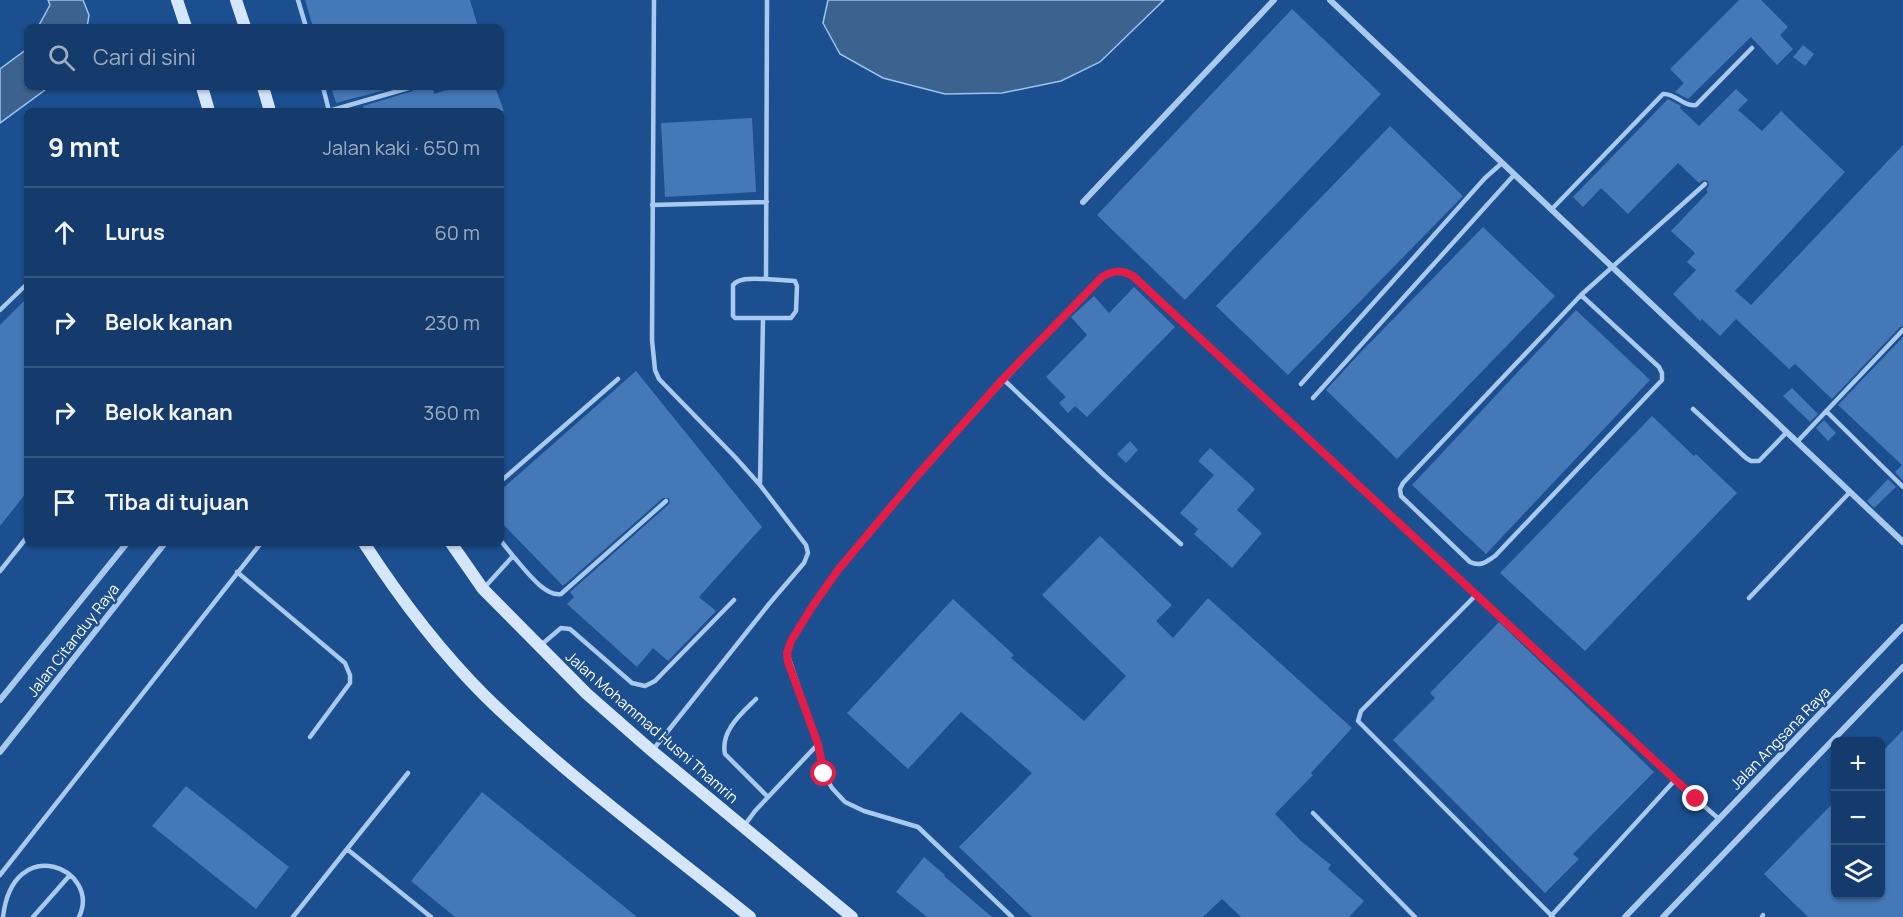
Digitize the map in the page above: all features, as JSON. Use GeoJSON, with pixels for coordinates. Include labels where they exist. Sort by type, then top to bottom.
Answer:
{"type":"FeatureCollection","features":[{"type":"Feature","properties":{"kind":"street"},"geometry":{"type":"LineString","coordinates":[[177,0],[185,24]]}},
{"type":"Feature","properties":{"kind":"street"},"geometry":{"type":"LineString","coordinates":[[1083,202],[1274,0]]}},
{"type":"Feature","properties":{"kind":"street"},"geometry":{"type":"LineString","coordinates":[[1330,0],[1903,542]]}},
{"type":"Feature","properties":{"kind":"street"},"geometry":{"type":"LineString","coordinates":[[240,1],[244,24]]}},
{"type":"Feature","properties":{"kind":"street"},"geometry":{"type":"LineString","coordinates":[[203,90],[208,108]]}},
{"type":"Feature","properties":{"kind":"street"},"geometry":{"type":"LineString","coordinates":[[264,90],[269,108]]}},
{"type":"Feature","properties":{"kind":"street","name":"Jalan Citanduy Raya"},"geometry":{"type":"LineString","coordinates":[[0,700],[125,546]]}},
{"type":"Feature","properties":{"kind":"street","name":"Jalan Citanduy Raya"},"geometry":{"type":"LineString","coordinates":[[0,752],[163,546]]}},
{"type":"Feature","properties":{"kind":"street"},"geometry":{"type":"LineString","coordinates":[[366,546],[392,587],[484,695],[563,766],[750,917]]}},
{"type":"Feature","properties":{"kind":"street","name":"Jalan Mohammad Husni Thamrin"},"geometry":{"type":"LineString","coordinates":[[453,546],[483,590],[587,694],[852,917]]}},
{"type":"Feature","properties":{"kind":"street","name":"Jalan Angsana Raya"},"geometry":{"type":"LineString","coordinates":[[1625,917],[1903,627]]}},
{"type":"Feature","properties":{"kind":"street"},"geometry":{"type":"LineString","coordinates":[[1664,917],[1903,667]]}},
{"type":"Feature","properties":{"kind":"lane"},"geometry":{"type":"LineString","coordinates":[[298,0],[305,24]]}},
{"type":"Feature","properties":{"kind":"lane"},"geometry":{"type":"LineString","coordinates":[[652,751],[804,563],[808,553],[806,545],[760,485],[659,379],[655,370],[652,340],[654,0]]}},
{"type":"Feature","properties":{"kind":"lane"},"geometry":{"type":"LineString","coordinates":[[766,279],[767,0]]}},
{"type":"Feature","properties":{"kind":"lane"},"geometry":{"type":"LineString","coordinates":[[1551,210],[1663,94],[1670,94],[1686,105],[1696,105],[1752,48]]}},
{"type":"Feature","properties":{"kind":"lane"},"geometry":{"type":"LineString","coordinates":[[323,90],[328,108]]}},
{"type":"Feature","properties":{"kind":"lane"},"geometry":{"type":"LineString","coordinates":[[339,108],[402,90]]}},
{"type":"Feature","properties":{"kind":"lane"},"geometry":{"type":"LineString","coordinates":[[1301,384],[1485,178],[1502,163]]}},
{"type":"Feature","properties":{"kind":"lane"},"geometry":{"type":"LineString","coordinates":[[1313,398],[1514,175]]}},
{"type":"Feature","properties":{"kind":"lane"},"geometry":{"type":"LineString","coordinates":[[1581,295],[1659,367],[1662,380],[1495,556],[1483,564],[1470,562],[1407,503],[1401,496],[1402,483],[1581,295],[1705,184]]}},
{"type":"Feature","properties":{"kind":"lane"},"geometry":{"type":"LineString","coordinates":[[652,205],[767,202]]}},
{"type":"Feature","properties":{"kind":"lane"},"geometry":{"type":"LineString","coordinates":[[1012,917],[918,828],[864,811],[845,802],[832,788],[824,774],[818,744],[788,662],[787,653],[791,641],[838,570],[916,477],[1003,379],[1102,277],[1110,273],[1125,272],[1133,276],[1719,819]]}},
{"type":"Feature","properties":{"kind":"lane"},"geometry":{"type":"LineString","coordinates":[[766,279],[795,281],[797,286],[796,311],[791,318],[735,318],[733,316],[733,285],[739,280],[766,279]]}},
{"type":"Feature","properties":{"kind":"lane"},"geometry":{"type":"LineString","coordinates":[[0,310],[24,287]]}},
{"type":"Feature","properties":{"kind":"lane"},"geometry":{"type":"LineString","coordinates":[[760,485],[763,318]]}},
{"type":"Feature","properties":{"kind":"lane"},"geometry":{"type":"LineString","coordinates":[[1797,442],[1903,330]]}},
{"type":"Feature","properties":{"kind":"lane"},"geometry":{"type":"LineString","coordinates":[[1003,379],[1096,468],[1181,544]]}},
{"type":"Feature","properties":{"kind":"lane"},"geometry":{"type":"LineString","coordinates":[[504,479],[618,380]]}},
{"type":"Feature","properties":{"kind":"lane"},"geometry":{"type":"LineString","coordinates":[[1693,409],[1751,461],[1759,461],[1787,432]]}},
{"type":"Feature","properties":{"kind":"lane"},"geometry":{"type":"LineString","coordinates":[[1826,411],[1903,487]]}},
{"type":"Feature","properties":{"kind":"lane"},"geometry":{"type":"LineString","coordinates":[[1749,598],[1850,492]]}},
{"type":"Feature","properties":{"kind":"lane"},"geometry":{"type":"LineString","coordinates":[[504,545],[540,586],[552,594],[561,594],[666,501]]}},
{"type":"Feature","properties":{"kind":"lane"},"geometry":{"type":"LineString","coordinates":[[0,572],[24,541]]}},
{"type":"Feature","properties":{"kind":"lane"},"geometry":{"type":"LineString","coordinates":[[0,875],[259,546]]}},
{"type":"Feature","properties":{"kind":"lane"},"geometry":{"type":"LineString","coordinates":[[483,590],[513,556]]}},
{"type":"Feature","properties":{"kind":"lane"},"geometry":{"type":"LineString","coordinates":[[237,572],[345,663],[348,669],[350,683],[310,737]]}},
{"type":"Feature","properties":{"kind":"lane"},"geometry":{"type":"LineString","coordinates":[[1476,595],[1361,711],[1358,721],[1552,916],[1675,780]]}},
{"type":"Feature","properties":{"kind":"lane"},"geometry":{"type":"LineString","coordinates":[[539,647],[561,628],[570,629],[632,683],[638,686],[648,686],[734,600]]}},
{"type":"Feature","properties":{"kind":"lane"},"geometry":{"type":"LineString","coordinates":[[756,699],[734,722],[724,741],[724,750],[725,754],[768,797]]}},
{"type":"Feature","properties":{"kind":"lane"},"geometry":{"type":"LineString","coordinates":[[744,826],[818,744]]}},
{"type":"Feature","properties":{"kind":"lane"},"geometry":{"type":"LineString","coordinates":[[293,917],[408,773]]}},
{"type":"Feature","properties":{"kind":"lane"},"geometry":{"type":"LineString","coordinates":[[1313,813],[1415,917]]}},
{"type":"Feature","properties":{"kind":"lane"},"geometry":{"type":"LineString","coordinates":[[347,849],[431,917]]}},
{"type":"Feature","properties":{"kind":"lane"},"geometry":{"type":"LineString","coordinates":[[2,916],[10,888],[17,879],[33,868],[52,866],[78,882],[82,910],[79,917]]}},
{"type":"Feature","properties":{"kind":"lane"},"geometry":{"type":"LineString","coordinates":[[33,917],[70,875]]}},
{"type":"Feature","properties":{"kind":"water"},"geometry":{"type":"Polygon","coordinates":[[[48,0],[83,0],[89,15],[88,24],[40,24],[50,5],[48,0]]]}},
{"type":"Feature","properties":{"kind":"water"},"geometry":{"type":"Polygon","coordinates":[[[828,0],[1164,0],[1100,62],[1061,81],[1002,93],[945,94],[883,78],[840,54],[823,23],[828,0]]]}},
{"type":"Feature","properties":{"kind":"water"},"geometry":{"type":"Polygon","coordinates":[[[24,51],[24,90],[45,90],[0,123],[0,69],[24,51]]]}},
{"type":"Feature","properties":{"kind":"building"},"geometry":{"type":"Polygon","coordinates":[[[305,0],[470,0],[477,24],[312,24],[305,0]]]}},
{"type":"Feature","properties":{"kind":"building"},"geometry":{"type":"Polygon","coordinates":[[[1739,0],[1761,0],[1788,27],[1780,35],[1793,49],[1777,65],[1751,37],[1688,99],[1675,92],[1684,83],[1670,69],[1739,0]]]}},
{"type":"Feature","properties":{"kind":"building"},"geometry":{"type":"Polygon","coordinates":[[[1292,9],[1381,94],[1185,300],[1097,215],[1292,9]]]}},
{"type":"Feature","properties":{"kind":"building"},"geometry":{"type":"Polygon","coordinates":[[[1803,45],[1814,54],[1805,66],[1793,57],[1803,45]]]}},
{"type":"Feature","properties":{"kind":"building"},"geometry":{"type":"Polygon","coordinates":[[[1736,89],[1748,100],[1738,110],[1762,131],[1781,111],[1845,172],[1735,291],[1751,305],[1903,145],[1903,326],[1832,399],[1795,364],[1789,369],[1736,319],[1720,336],[1702,319],[1700,321],[1673,294],[1696,270],[1687,262],[1695,253],[1671,231],[1708,192],[1706,190],[1709,185],[1708,181],[1704,180],[1699,183],[1678,163],[1628,214],[1601,188],[1583,207],[1573,197],[1668,99],[1681,106],[1680,108],[1699,126],[1736,89]]]}},
{"type":"Feature","properties":{"kind":"building"},"geometry":{"type":"Polygon","coordinates":[[[332,90],[385,90],[336,103],[332,90]]]}},
{"type":"Feature","properties":{"kind":"building"},"geometry":{"type":"Polygon","coordinates":[[[433,90],[434,94],[446,90],[496,90],[503,108],[363,108],[363,106],[413,91],[433,90]]]}},
{"type":"Feature","properties":{"kind":"building"},"geometry":{"type":"Polygon","coordinates":[[[752,118],[756,192],[665,197],[661,123],[752,118]]]}},
{"type":"Feature","properties":{"kind":"building"},"geometry":{"type":"Polygon","coordinates":[[[1390,126],[1463,196],[1288,375],[1216,306],[1390,126]]]}},
{"type":"Feature","properties":{"kind":"building"},"geometry":{"type":"Polygon","coordinates":[[[1483,227],[1555,296],[1397,459],[1326,390],[1483,227]]]}},
{"type":"Feature","properties":{"kind":"building"},"geometry":{"type":"Polygon","coordinates":[[[1134,287],[1175,327],[1087,417],[1075,406],[1068,413],[1059,403],[1066,397],[1046,377],[1087,335],[1071,317],[1094,296],[1109,313],[1134,287]]]}},
{"type":"Feature","properties":{"kind":"building"},"geometry":{"type":"Polygon","coordinates":[[[24,301],[24,496],[0,526],[0,325],[24,301]]]}},
{"type":"Feature","properties":{"kind":"building"},"geometry":{"type":"Polygon","coordinates":[[[1576,310],[1650,380],[1486,554],[1412,485],[1576,310]]]}},
{"type":"Feature","properties":{"kind":"building"},"geometry":{"type":"Polygon","coordinates":[[[1903,337],[1903,481],[1895,472],[1902,465],[1838,405],[1903,337]]]}},
{"type":"Feature","properties":{"kind":"building"},"geometry":{"type":"Polygon","coordinates":[[[636,371],[762,527],[699,597],[716,611],[668,661],[653,648],[637,667],[567,604],[574,597],[570,592],[669,504],[669,498],[663,498],[563,586],[504,525],[504,487],[636,371]]]}},
{"type":"Feature","properties":{"kind":"building"},"geometry":{"type":"Polygon","coordinates":[[[1792,388],[1818,414],[1810,422],[1783,396],[1792,388]]]}},
{"type":"Feature","properties":{"kind":"building"},"geometry":{"type":"Polygon","coordinates":[[[1652,416],[1737,493],[1585,651],[1500,573],[1652,416]]]}},
{"type":"Feature","properties":{"kind":"building"},"geometry":{"type":"Polygon","coordinates":[[[1824,420],[1836,433],[1828,441],[1816,428],[1824,420]]]}},
{"type":"Feature","properties":{"kind":"building"},"geometry":{"type":"Polygon","coordinates":[[[1130,441],[1138,450],[1126,463],[1117,454],[1130,441]]]}},
{"type":"Feature","properties":{"kind":"building"},"geometry":{"type":"Polygon","coordinates":[[[1210,448],[1255,489],[1237,510],[1262,533],[1232,568],[1194,534],[1198,529],[1180,513],[1214,475],[1198,461],[1210,448]]]}},
{"type":"Feature","properties":{"kind":"building"},"geometry":{"type":"Polygon","coordinates":[[[1888,479],[1896,487],[1874,508],[1867,501],[1888,479]]]}},
{"type":"Feature","properties":{"kind":"building"},"geometry":{"type":"Polygon","coordinates":[[[1100,536],[1172,605],[1156,621],[1173,638],[1208,598],[1352,728],[1311,773],[1313,775],[1275,814],[1301,841],[1331,865],[1328,869],[1364,901],[1349,917],[1241,917],[1222,899],[1203,917],[1032,917],[959,847],[1032,773],[961,712],[908,769],[847,713],[953,599],[1014,655],[1011,658],[1084,721],[1126,676],[1042,595],[1100,536]]]}},
{"type":"Feature","properties":{"kind":"building"},"geometry":{"type":"Polygon","coordinates":[[[1499,622],[1654,772],[1573,854],[1579,859],[1545,893],[1393,740],[1435,698],[1430,693],[1499,622]]]}},
{"type":"Feature","properties":{"kind":"building"},"geometry":{"type":"Polygon","coordinates":[[[1903,730],[1903,917],[1808,917],[1764,874],[1831,805],[1831,899],[1885,899],[1885,749],[1903,730]]]}},
{"type":"Feature","properties":{"kind":"building"},"geometry":{"type":"Polygon","coordinates":[[[186,786],[289,867],[256,909],[152,826],[186,786]]]}},
{"type":"Feature","properties":{"kind":"building"},"geometry":{"type":"Polygon","coordinates":[[[482,792],[637,917],[455,917],[411,881],[482,792]]]}},
{"type":"Feature","properties":{"kind":"building"},"geometry":{"type":"Polygon","coordinates":[[[924,857],[992,917],[927,917],[896,892],[924,857]]]}},
{"type":"Feature","properties":{"kind":"route"},"geometry":{"type":"LineString","coordinates":[[824,774],[818,744],[788,662],[787,653],[791,641],[838,570],[1003,379],[1102,277],[1110,273],[1125,272],[1133,276],[1696,799]]}}]}
